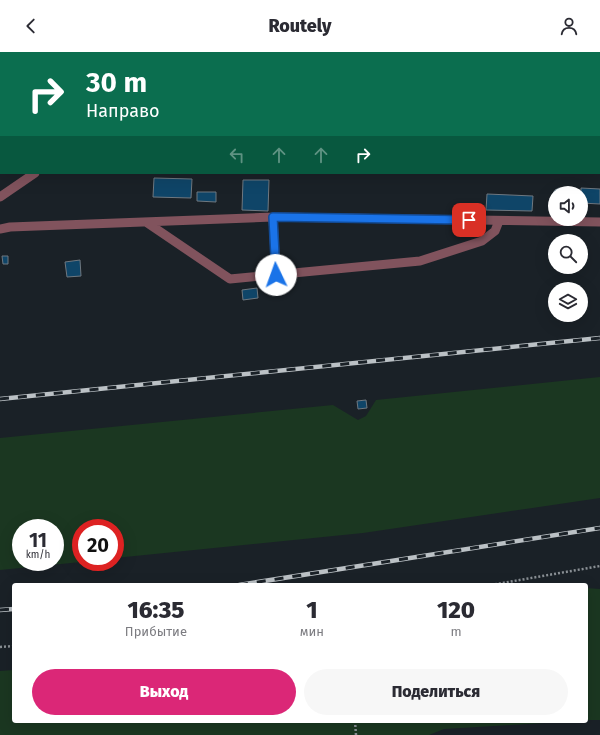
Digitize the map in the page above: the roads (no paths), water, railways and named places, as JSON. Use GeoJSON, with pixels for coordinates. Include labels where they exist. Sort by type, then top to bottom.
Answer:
{"type":"FeatureCollection","features":[{"type":"Feature","properties":{"kind":"lane"},"geometry":{"type":"LineString","coordinates":[[0,197],[33,174]]}},
{"type":"Feature","properties":{"kind":"lane"},"geometry":{"type":"LineString","coordinates":[[273,217],[276,275]]}},
{"type":"Feature","properties":{"kind":"lane"},"geometry":{"type":"LineString","coordinates":[[0,229],[10,227],[273,217],[600,222]]}},
{"type":"Feature","properties":{"kind":"lane"},"geometry":{"type":"LineString","coordinates":[[146,222],[230,279],[420,261],[482,241],[495,231],[499,221]]}},
{"type":"Feature","properties":{"kind":"railway"},"geometry":{"type":"LineString","coordinates":[[0,399],[600,338]]}},
{"type":"Feature","properties":{"kind":"railway"},"geometry":{"type":"LineString","coordinates":[[252,583],[600,528]]}},
{"type":"Feature","properties":{"kind":"railway"},"geometry":{"type":"LineString","coordinates":[[0,610],[12,609]]}}]}
